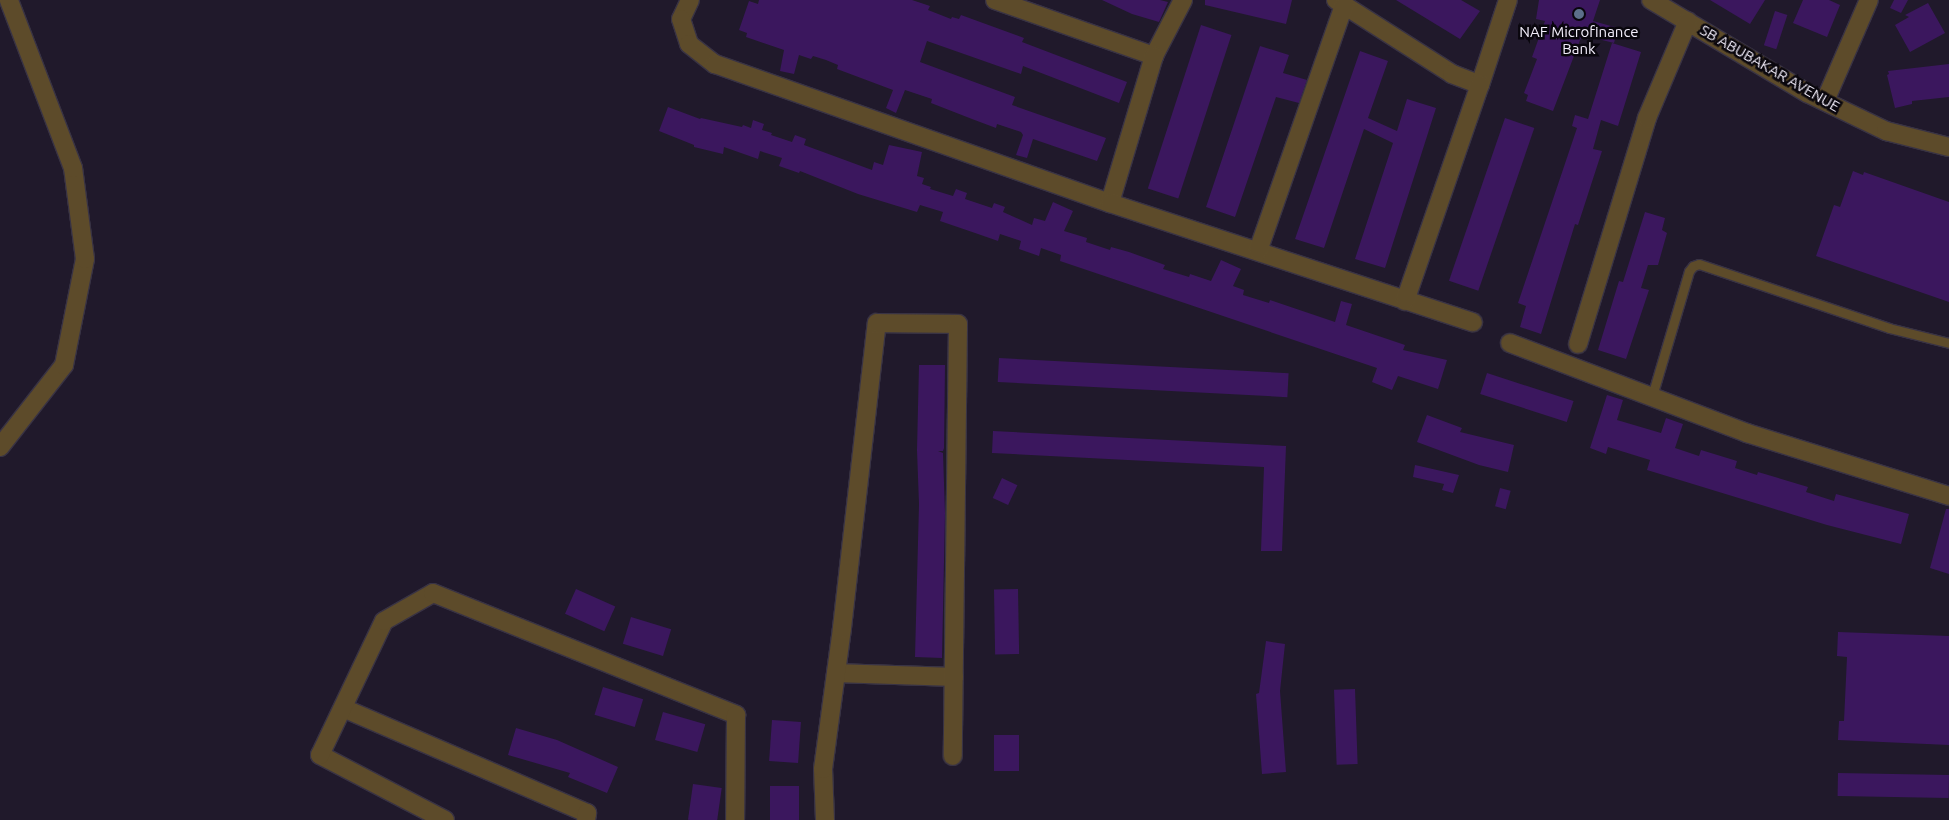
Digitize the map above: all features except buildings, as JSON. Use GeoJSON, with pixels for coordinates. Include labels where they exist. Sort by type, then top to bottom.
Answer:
{"type":"FeatureCollection","features":[{"type":"Feature","properties":{"kind":"street"},"geometry":{"type":"LineString","coordinates":[[0,447],[64,365],[85,259],[73,168],[9,0]]}},
{"type":"Feature","properties":{"kind":"street"},"geometry":{"type":"LineString","coordinates":[[690,0],[681,19],[689,44],[715,64],[1110,203],[1473,322]]}},
{"type":"Feature","properties":{"kind":"street"},"geometry":{"type":"LineString","coordinates":[[995,0],[1154,56]]}},
{"type":"Feature","properties":{"kind":"street"},"geometry":{"type":"LineString","coordinates":[[1110,203],[1154,56],[1183,0]]}},
{"type":"Feature","properties":{"kind":"street"},"geometry":{"type":"LineString","coordinates":[[1405,301],[1508,0]]}},
{"type":"Feature","properties":{"kind":"street","name":"SB ABUBAKAR AVENUE"},"geometry":{"type":"LineString","coordinates":[[1652,0],[1807,93],[1886,131],[1949,147]]}},
{"type":"Feature","properties":{"kind":"street"},"geometry":{"type":"LineString","coordinates":[[1825,101],[1869,0]]}},
{"type":"Feature","properties":{"kind":"street"},"geometry":{"type":"LineString","coordinates":[[1258,251],[1340,3],[1452,74],[1480,85]]}},
{"type":"Feature","properties":{"kind":"street"},"geometry":{"type":"LineString","coordinates":[[1578,344],[1647,118],[1688,21]]}},
{"type":"Feature","properties":{"kind":"street"},"geometry":{"type":"LineString","coordinates":[[825,820],[822,768],[836,674],[877,322],[958,324],[953,756]]}},
{"type":"Feature","properties":{"kind":"street"},"geometry":{"type":"LineString","coordinates":[[1510,343],[1747,433],[1949,496]]}},
{"type":"Feature","properties":{"kind":"street"},"geometry":{"type":"LineString","coordinates":[[445,820],[320,755],[384,621],[433,593],[736,715],[735,820]]}},
{"type":"Feature","properties":{"kind":"street"},"geometry":{"type":"LineString","coordinates":[[836,674],[954,677]]}},
{"type":"Feature","properties":{"kind":"street"},"geometry":{"type":"LineString","coordinates":[[343,708],[587,813],[586,820]]}},
{"type":"Feature","properties":{"kind":"lane"},"geometry":{"type":"LineString","coordinates":[[1652,396],[1689,271],[1693,266],[1699,264],[1889,328],[1949,343]]}},
{"type":"Feature","properties":{"kind":"place","name":"NAF Microfinance Bank"},"geometry":{"type":"Point","coordinates":[1579,14]}}]}
